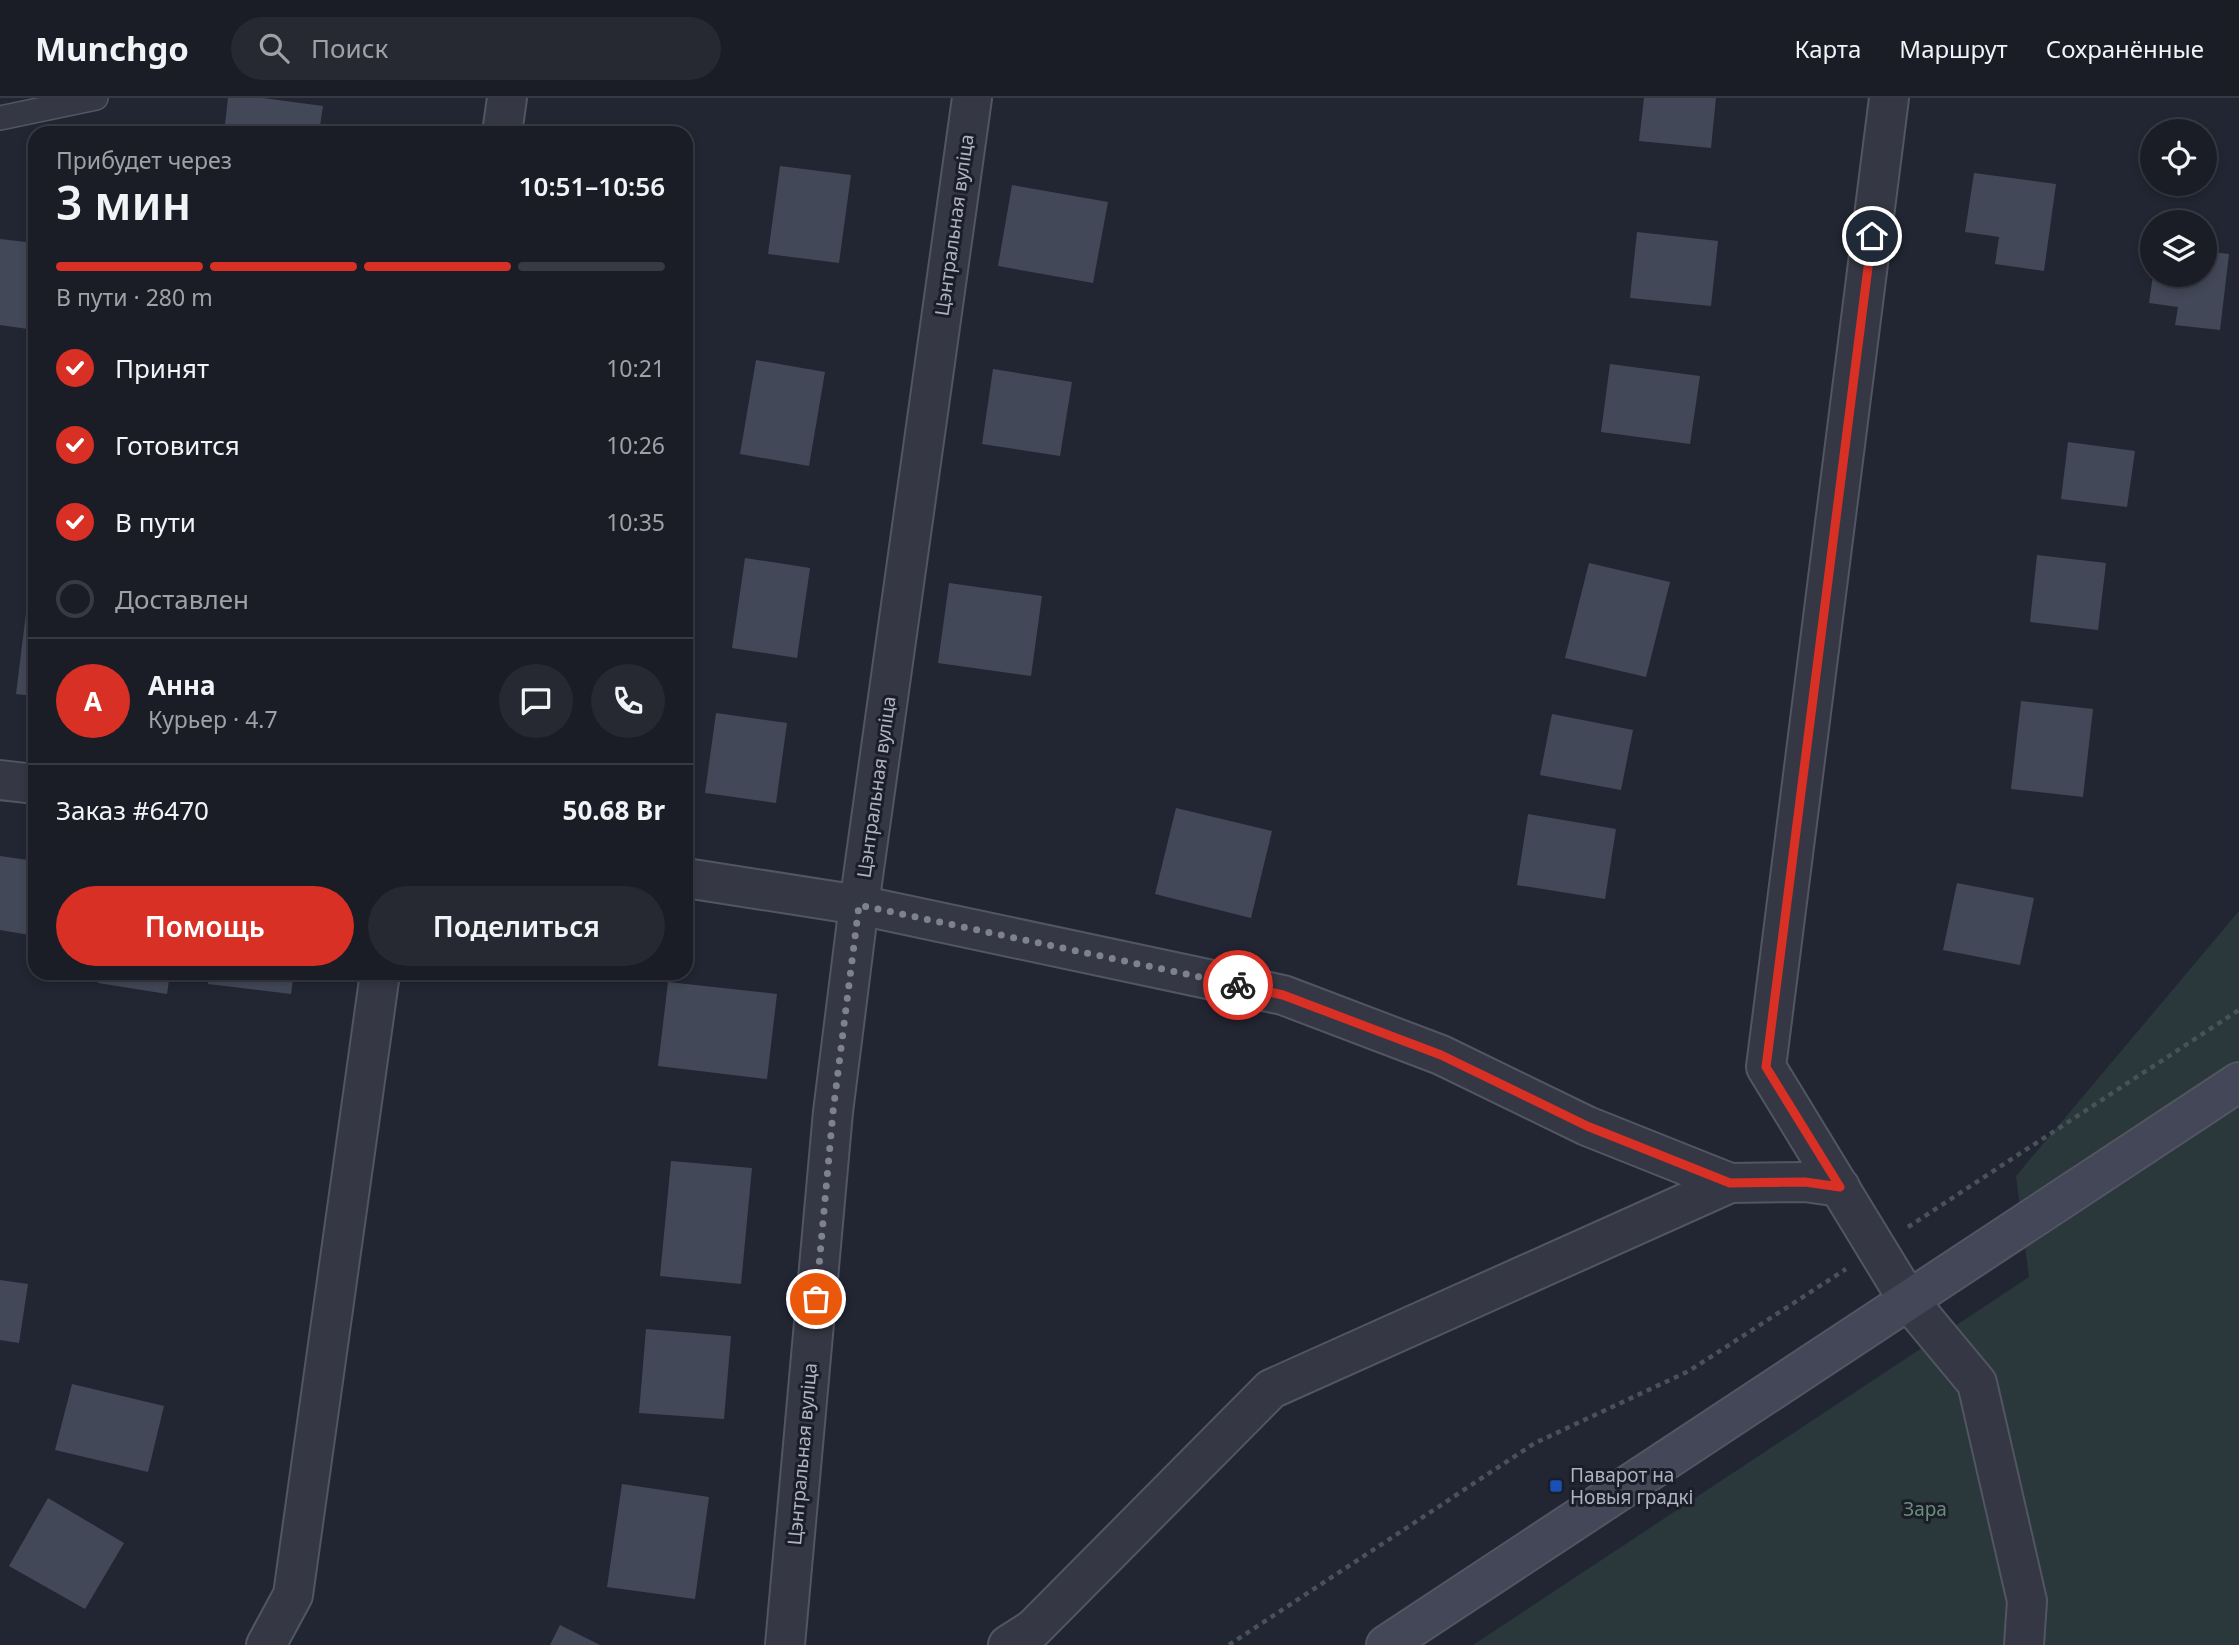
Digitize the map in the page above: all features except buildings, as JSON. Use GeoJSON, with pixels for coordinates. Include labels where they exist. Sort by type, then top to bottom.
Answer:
{"type":"FeatureCollection","features":[{"type":"Feature","properties":{"kind":"main road"},"geometry":{"type":"LineString","coordinates":[[1386,1645],[2239,1082]]}},
{"type":"Feature","properties":{"kind":"street"},"geometry":{"type":"LineString","coordinates":[[503,126],[507,98]]}},
{"type":"Feature","properties":{"kind":"street","name":"Цэнтральная вуліца"},"geometry":{"type":"LineString","coordinates":[[785,1645],[833,1112],[859,905],[972,98]]}},
{"type":"Feature","properties":{"kind":"street"},"geometry":{"type":"LineString","coordinates":[[1889,98],[1766,1067],[1908,1300],[1978,1383],[2027,1601],[2025,1645]]}},
{"type":"Feature","properties":{"kind":"street"},"geometry":{"type":"LineString","coordinates":[[0,779],[28,783]]}},
{"type":"Feature","properties":{"kind":"street"},"geometry":{"type":"LineString","coordinates":[[693,879],[859,905],[1283,995],[1441,1055],[1587,1126],[1730,1183],[1805,1182],[1840,1187]]}},
{"type":"Feature","properties":{"kind":"street"},"geometry":{"type":"LineString","coordinates":[[266,1645],[293,1595],[379,980]]}},
{"type":"Feature","properties":{"kind":"street"},"geometry":{"type":"LineString","coordinates":[[1008,1645],[1033,1629],[1271,1389],[1730,1183]]}},
{"type":"Feature","properties":{"kind":"lane"},"geometry":{"type":"LineString","coordinates":[[0,118],[96,98]]}},
{"type":"Feature","properties":{"kind":"path"},"geometry":{"type":"LineString","coordinates":[[1897,1235],[2239,1010]]}},
{"type":"Feature","properties":{"kind":"path"},"geometry":{"type":"LineString","coordinates":[[1229,1645],[1535,1443],[1689,1371],[1851,1265]]}},
{"type":"Feature","properties":{"kind":"green space","name":"Зара"},"geometry":{"type":"Polygon","coordinates":[[[2239,911],[2239,1645],[1473,1645],[2029,1277],[2016,1176],[2239,911]]]}},
{"type":"Feature","properties":{"kind":"way so far"},"geometry":{"type":"LineString","coordinates":[[816,1299],[833,1112],[859,905],[1238,985]]}},
{"type":"Feature","properties":{"kind":"place","name":"Паварот на Новыя градкі"},"geometry":{"type":"Point","coordinates":[1556,1486]}},
{"type":"Feature","properties":{"kind":"route"},"geometry":{"type":"LineString","coordinates":[[1238,985],[1283,995],[1441,1055],[1587,1126],[1730,1183],[1805,1182],[1840,1187],[1766,1067],[1872,236]]}}]}
